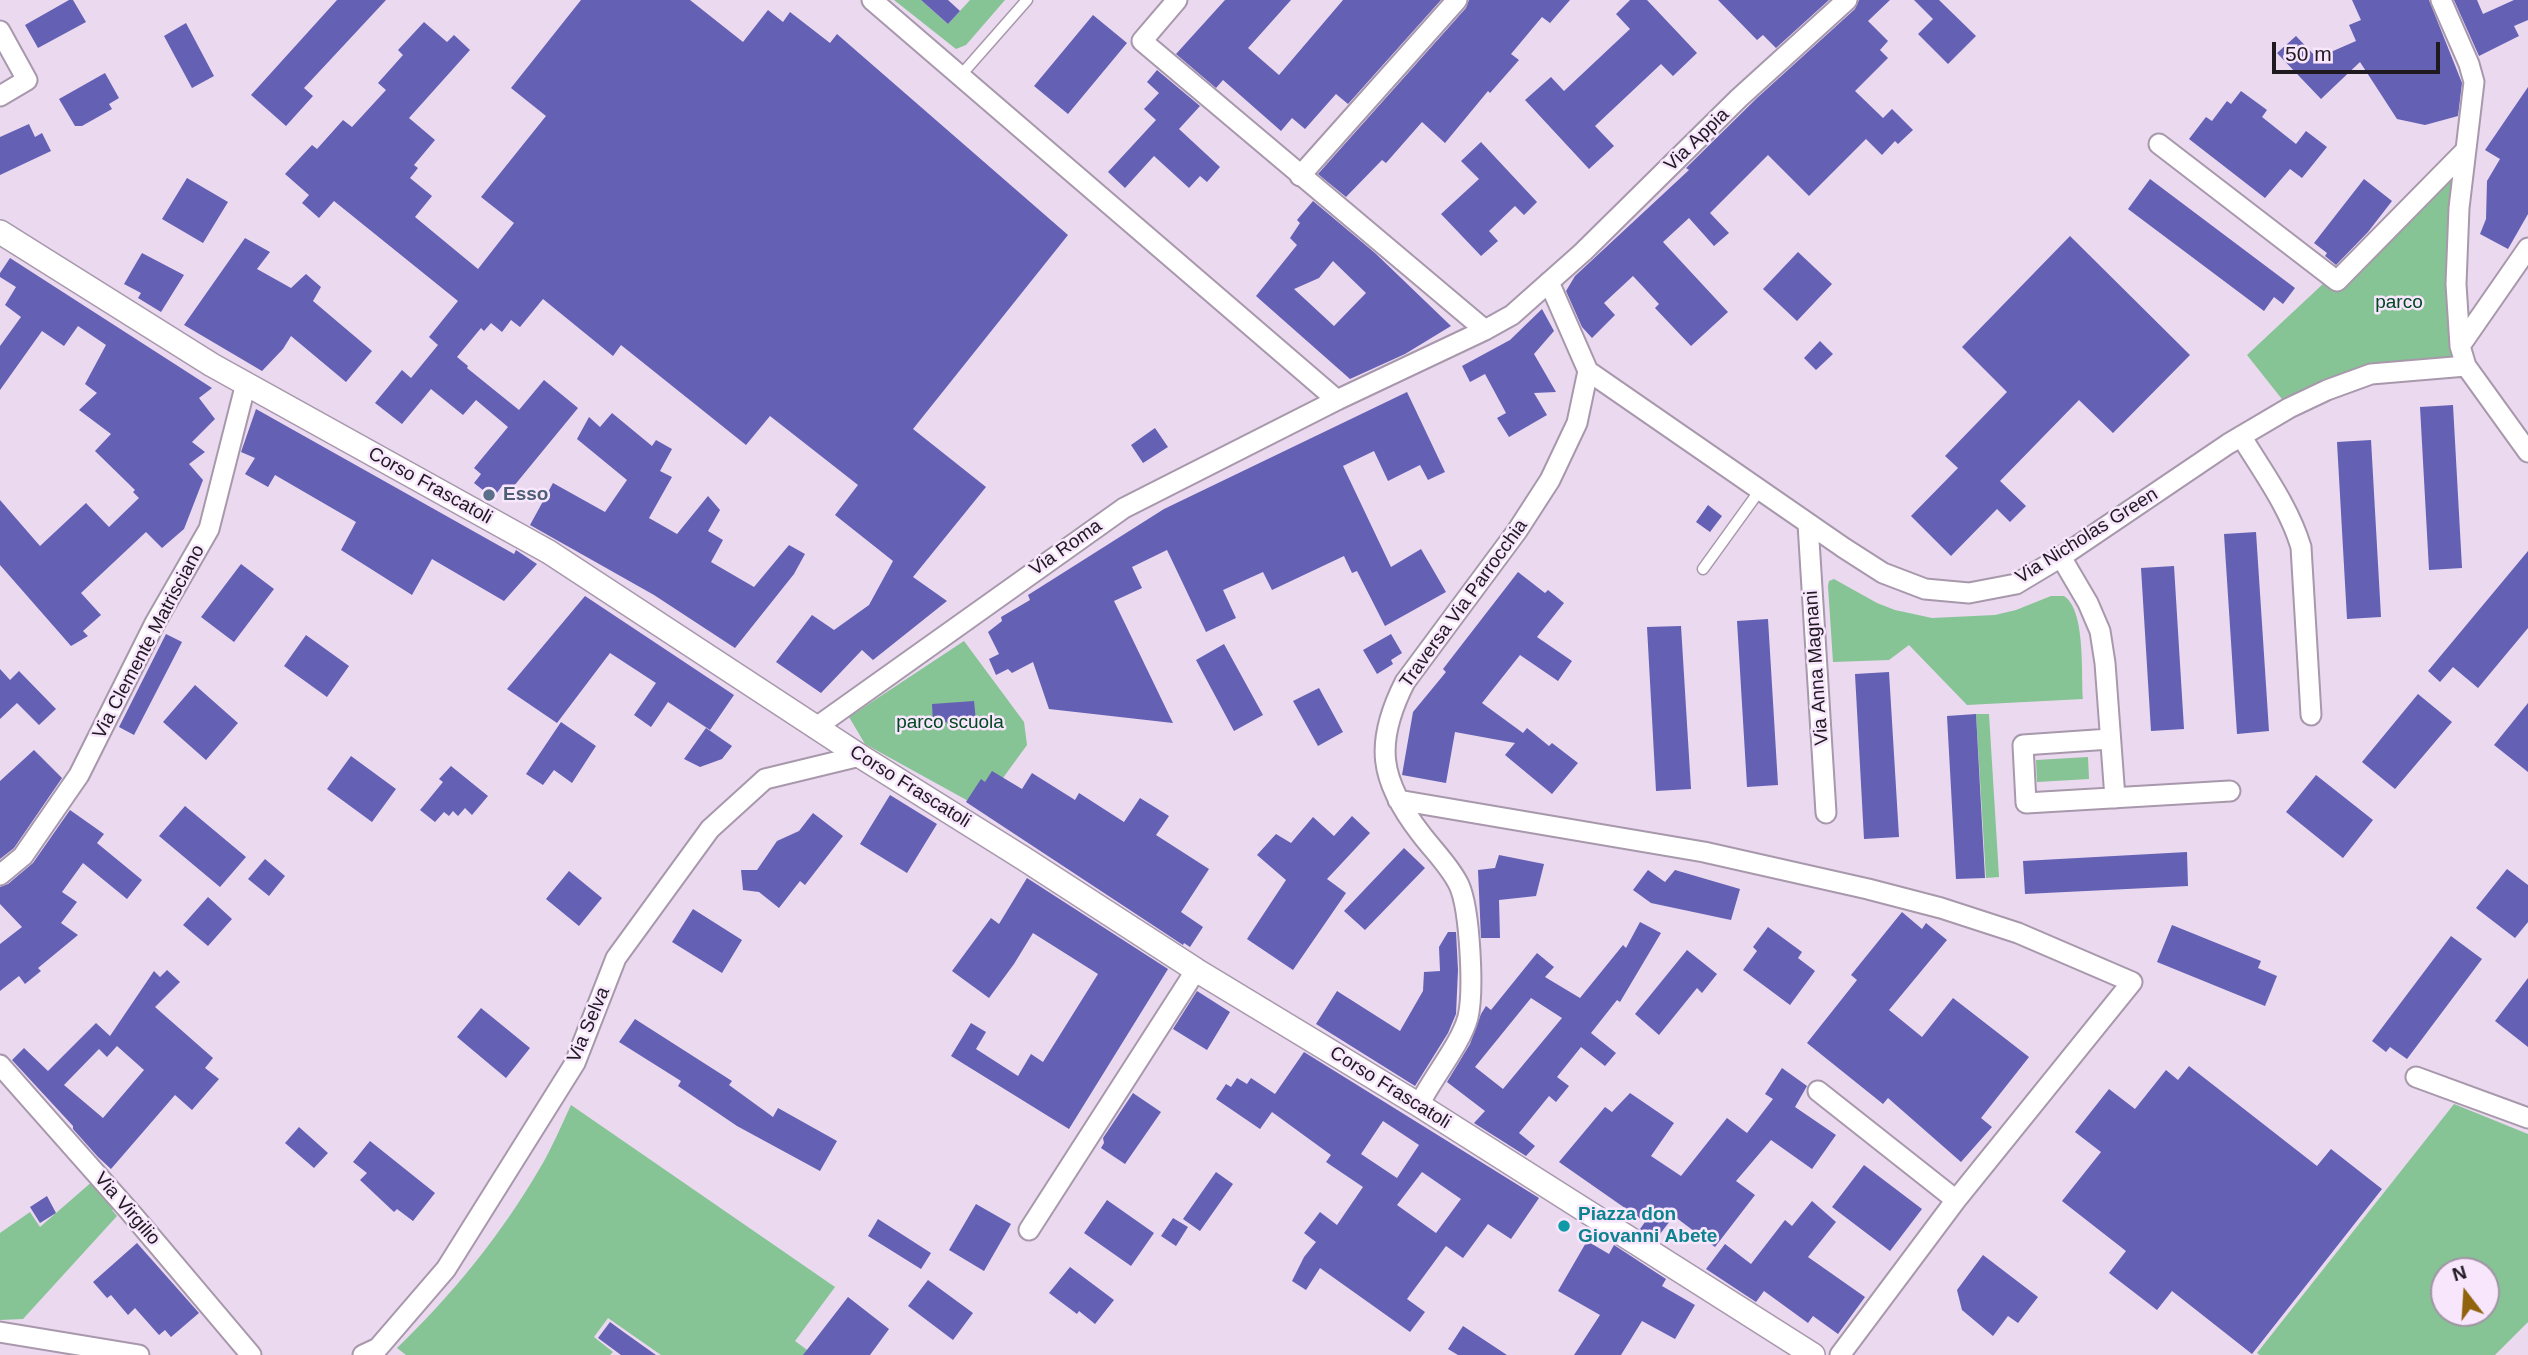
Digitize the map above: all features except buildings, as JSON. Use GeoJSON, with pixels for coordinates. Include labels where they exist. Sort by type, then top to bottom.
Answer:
{"type":"FeatureCollection","features":[{"type":"Feature","properties":{"kind":"street"},"geometry":{"type":"LineString","coordinates":[[872,0],[1337,400]]}},
{"type":"Feature","properties":{"kind":"street"},"geometry":{"type":"LineString","coordinates":[[1177,0],[1142,41],[1485,330]]}},
{"type":"Feature","properties":{"kind":"street"},"geometry":{"type":"LineString","coordinates":[[1300,176],[1457,0]]}},
{"type":"Feature","properties":{"kind":"street","name":"Via Appia"},"geometry":{"type":"LineString","coordinates":[[1549,282],[1739,99],[1847,0]]}},
{"type":"Feature","properties":{"kind":"street"},"geometry":{"type":"LineString","coordinates":[[2441,0],[2474,82],[2464,152],[2456,284],[2460,346],[2466,366],[2528,452]]}},
{"type":"Feature","properties":{"kind":"street"},"geometry":{"type":"LineString","coordinates":[[0,31],[27,80],[0,96]]}},
{"type":"Feature","properties":{"kind":"street"},"geometry":{"type":"LineString","coordinates":[[2159,144],[2337,281],[2464,152]]}},
{"type":"Feature","properties":{"kind":"street","name":"Corso Frascatoli"},"geometry":{"type":"LineString","coordinates":[[0,232],[212,365],[549,552],[815,728],[1196,970],[1419,1105],[1813,1355]]}},
{"type":"Feature","properties":{"kind":"street"},"geometry":{"type":"LineString","coordinates":[[2460,346],[2528,248]]}},
{"type":"Feature","properties":{"kind":"street"},"geometry":{"type":"LineString","coordinates":[[1549,282],[1588,371]]}},
{"type":"Feature","properties":{"kind":"street","name":"Via Roma"},"geometry":{"type":"LineString","coordinates":[[815,728],[1124,508],[1337,400],[1485,330],[1511,315],[1549,282]]}},
{"type":"Feature","properties":{"kind":"street","name":"Via Nicholas Green"},"geometry":{"type":"LineString","coordinates":[[1588,371],[1883,573],[1925,589],[1969,593],[2016,584],[2061,557],[2241,436],[2327,390],[2371,374],[2466,366]]}},
{"type":"Feature","properties":{"kind":"street","name":"Traversa Via Parrocchia"},"geometry":{"type":"LineString","coordinates":[[1419,1105],[1463,1030],[1468,1016],[1470,976],[1467,926],[1464,899],[1459,885],[1398,800],[1387,775],[1385,735],[1396,699],[1405,682],[1517,531],[1550,480],[1577,423],[1588,371]]}},
{"type":"Feature","properties":{"kind":"street","name":"Via Clemente Matrisciano"},"geometry":{"type":"LineString","coordinates":[[0,875],[23,856],[79,775],[155,623],[209,529],[246,383]]}},
{"type":"Feature","properties":{"kind":"street"},"geometry":{"type":"LineString","coordinates":[[2241,436],[2286,509],[2301,547],[2311,715]]}},
{"type":"Feature","properties":{"kind":"street","name":"Via Anna Magnani"},"geometry":{"type":"LineString","coordinates":[[1808,524],[1826,813]]}},
{"type":"Feature","properties":{"kind":"street"},"geometry":{"type":"LineString","coordinates":[[2061,557],[2088,603],[2100,631],[2105,663],[2115,798]]}},
{"type":"Feature","properties":{"kind":"street"},"geometry":{"type":"LineString","coordinates":[[2110,739],[2023,745],[2026,803],[2230,791]]}},
{"type":"Feature","properties":{"kind":"street","name":"Via Selva"},"geometry":{"type":"LineString","coordinates":[[363,1355],[378,1348],[446,1269],[575,1063],[616,958],[710,829],[765,779],[864,759]]}},
{"type":"Feature","properties":{"kind":"street"},"geometry":{"type":"LineString","coordinates":[[1398,800],[1704,852],[1868,889],[1941,908],[2018,933],[2132,982],[1955,1200],[1840,1355]]}},
{"type":"Feature","properties":{"kind":"street"},"geometry":{"type":"LineString","coordinates":[[1029,1230],[1196,970]]}},
{"type":"Feature","properties":{"kind":"street","name":"Via Virgilio"},"geometry":{"type":"LineString","coordinates":[[0,1065],[131,1213],[251,1355]]}},
{"type":"Feature","properties":{"kind":"street"},"geometry":{"type":"LineString","coordinates":[[2416,1077],[2528,1118]]}},
{"type":"Feature","properties":{"kind":"street"},"geometry":{"type":"LineString","coordinates":[[1818,1091],[1955,1200]]}},
{"type":"Feature","properties":{"kind":"street"},"geometry":{"type":"LineString","coordinates":[[0,1332],[139,1355]]}},
{"type":"Feature","properties":{"kind":"lane"},"geometry":{"type":"LineString","coordinates":[[961,75],[1027,0]]}},
{"type":"Feature","properties":{"kind":"lane"},"geometry":{"type":"LineString","coordinates":[[1703,569],[1760,490]]}},
{"type":"Feature","properties":{"kind":"green space"},"geometry":{"type":"Polygon","coordinates":[[[894,0],[921,0],[948,24],[970,0],[1005,0],[966,45],[956,49],[894,0]]]}},
{"type":"Feature","properties":{"kind":"green space","name":"parco"},"geometry":{"type":"Polygon","coordinates":[[[2464,152],[2466,366],[2371,374],[2289,408],[2247,355],[2464,152]]]}},
{"type":"Feature","properties":{"kind":"green space"},"geometry":{"type":"Polygon","coordinates":[[[1834,579],[1877,603],[1932,618],[1995,615],[2051,596],[2064,596],[2071,603],[2079,628],[2083,699],[1967,705],[1909,645],[1889,660],[1833,662],[1828,586],[1829,581],[1834,579]]]}},
{"type":"Feature","properties":{"kind":"green space","name":"parco scuola"},"geometry":{"type":"Polygon","coordinates":[[[964,641],[1024,722],[1027,745],[981,808],[865,744],[849,717],[964,641]]]}},
{"type":"Feature","properties":{"kind":"green space"},"geometry":{"type":"Polygon","coordinates":[[[1976,714],[1989,714],[1999,877],[1986,878],[1976,714]]]}},
{"type":"Feature","properties":{"kind":"green space"},"geometry":{"type":"Polygon","coordinates":[[[2088,757],[2089,779],[2037,782],[2036,760],[2088,757]]]}},
{"type":"Feature","properties":{"kind":"green space"},"geometry":{"type":"Polygon","coordinates":[[[2454,1104],[2528,1134],[2528,1322],[2495,1355],[2257,1353],[2454,1104]]]}},
{"type":"Feature","properties":{"kind":"green space"},"geometry":{"type":"Polygon","coordinates":[[[571,1105],[835,1287],[795,1341],[814,1355],[661,1355],[608,1318],[594,1337],[613,1352],[610,1355],[406,1355],[397,1348],[456,1285],[509,1217],[544,1160],[571,1105]]]}},
{"type":"Feature","properties":{"kind":"green space"},"geometry":{"type":"Polygon","coordinates":[[[94,1180],[117,1207],[112,1210],[117,1216],[23,1319],[0,1320],[0,1233],[30,1212],[40,1227],[94,1180]]]}},
{"type":"Feature","properties":{"kind":"place","name":"Esso"},"geometry":{"type":"Point","coordinates":[489,495]}},
{"type":"Feature","properties":{"kind":"place","name":"Piazza don Giovanni Abete"},"geometry":{"type":"Point","coordinates":[1564,1226]}}]}
